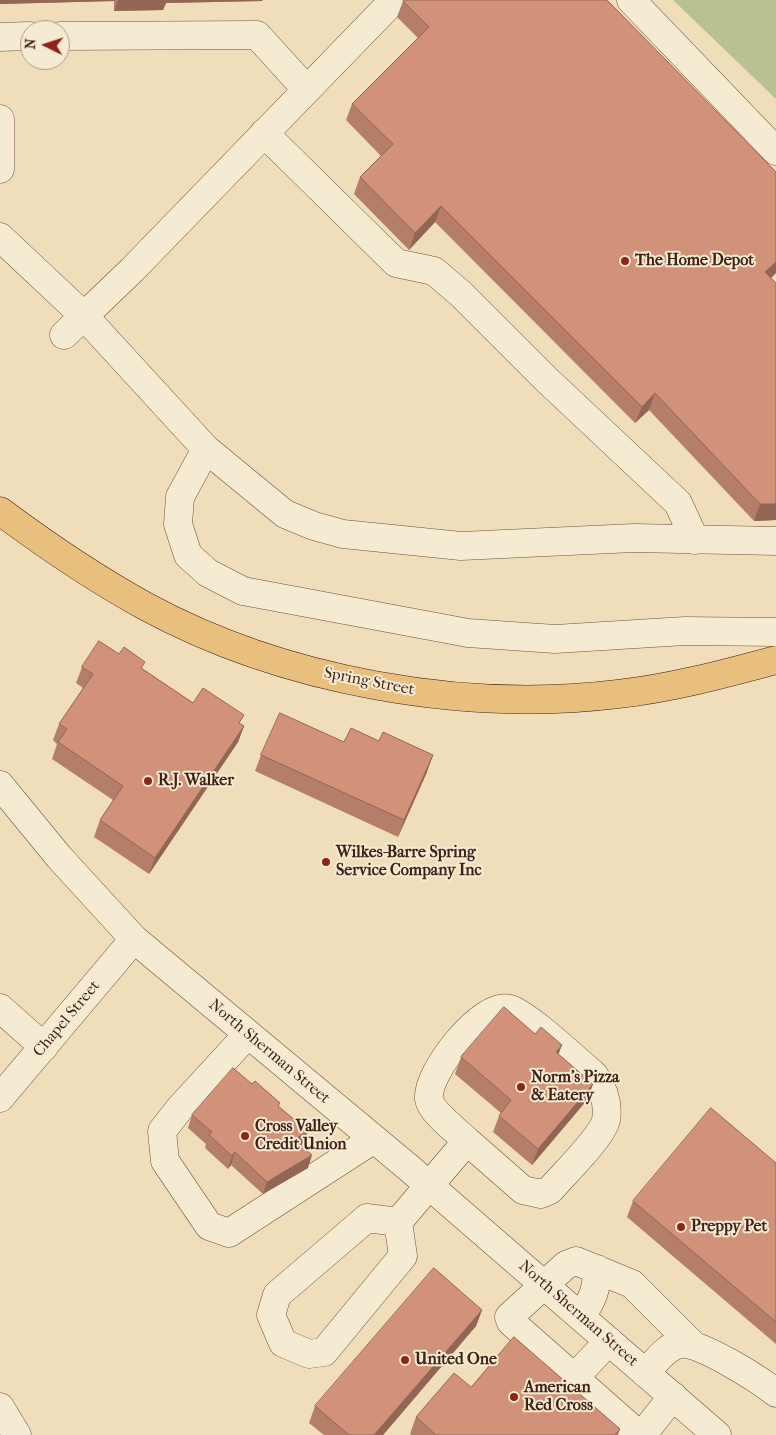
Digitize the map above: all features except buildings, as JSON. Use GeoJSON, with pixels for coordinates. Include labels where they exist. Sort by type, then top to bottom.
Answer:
{"type":"FeatureCollection","features":[{"type":"Feature","properties":{"kind":"main road","name":"Spring Street"},"geometry":{"type":"LineString","coordinates":[[0,511],[60,556],[146,607],[224,642],[307,670],[393,688],[461,696],[540,699],[618,694],[701,680],[776,660]]}},
{"type":"Feature","properties":{"kind":"street"},"geometry":{"type":"LineString","coordinates":[[64,335],[394,0]]}},
{"type":"Feature","properties":{"kind":"street"},"geometry":{"type":"LineString","coordinates":[[631,0],[776,151]]}},
{"type":"Feature","properties":{"kind":"street"},"geometry":{"type":"LineString","coordinates":[[70,36],[257,35],[306,89]]}},
{"type":"Feature","properties":{"kind":"street"},"geometry":{"type":"LineString","coordinates":[[0,37],[20,36]]}},
{"type":"Feature","properties":{"kind":"street"},"geometry":{"type":"LineString","coordinates":[[0,118],[0,169]]}},
{"type":"Feature","properties":{"kind":"street"},"geometry":{"type":"LineString","coordinates":[[264,133],[396,263],[434,271],[461,294],[548,380],[678,503],[695,540]]}},
{"type":"Feature","properties":{"kind":"street"},"geometry":{"type":"LineString","coordinates":[[0,237],[84,316],[206,449],[284,514],[344,534],[461,546],[634,538],[776,541]]}},
{"type":"Feature","properties":{"kind":"street"},"geometry":{"type":"LineString","coordinates":[[206,449],[180,497],[178,524],[188,554],[208,573],[243,591],[468,633],[556,640],[685,630],[776,632]]}},
{"type":"Feature","properties":{"kind":"street","name":"North Sherman Street"},"geometry":{"type":"LineString","coordinates":[[0,786],[59,857],[134,939],[430,1186],[718,1435]]}},
{"type":"Feature","properties":{"kind":"street","name":"Chapel Street"},"geometry":{"type":"LineString","coordinates":[[0,1098],[134,939]]}},
{"type":"Feature","properties":{"kind":"street"},"geometry":{"type":"LineString","coordinates":[[0,1008],[44,1047]]}},
{"type":"Feature","properties":{"kind":"street"},"geometry":{"type":"LineString","coordinates":[[497,1009],[509,1009],[523,1017],[594,1075],[602,1087],[606,1100],[606,1120],[598,1135],[550,1190],[541,1194],[523,1190],[467,1141],[433,1109],[429,1100],[430,1089],[434,1073],[446,1056],[484,1015],[497,1009]]}},
{"type":"Feature","properties":{"kind":"street"},"geometry":{"type":"LineString","coordinates":[[248,1034],[180,1108],[162,1131],[164,1161],[209,1226],[229,1232],[374,1139]]}},
{"type":"Feature","properties":{"kind":"street"},"geometry":{"type":"LineString","coordinates":[[398,1222],[467,1141]]}},
{"type":"Feature","properties":{"kind":"street"},"geometry":{"type":"LineString","coordinates":[[367,1218],[398,1222],[404,1256],[324,1352],[309,1354],[284,1344],[272,1314],[277,1295],[367,1218]]}},
{"type":"Feature","properties":{"kind":"street"},"geometry":{"type":"LineString","coordinates":[[673,1396],[643,1434],[638,1434],[573,1379],[512,1322],[509,1317],[566,1265],[576,1261],[632,1284],[693,1345],[720,1358],[776,1393]]}},
{"type":"Feature","properties":{"kind":"street"},"geometry":{"type":"LineString","coordinates":[[581,1317],[597,1289],[597,1269]]}},
{"type":"Feature","properties":{"kind":"street"},"geometry":{"type":"LineString","coordinates":[[573,1379],[609,1341]]}},
{"type":"Feature","properties":{"kind":"street"},"geometry":{"type":"LineString","coordinates":[[645,1373],[670,1348],[680,1344],[693,1345]]}},
{"type":"Feature","properties":{"kind":"street"},"geometry":{"type":"LineString","coordinates":[[0,1407],[17,1435]]}},
{"type":"Feature","properties":{"kind":"green space"},"geometry":{"type":"Polygon","coordinates":[[[673,0],[776,0],[776,99],[673,0]]]}},
{"type":"Feature","properties":{"kind":"place","name":"The Home Depot"},"geometry":{"type":"Point","coordinates":[625,261]}},
{"type":"Feature","properties":{"kind":"place","name":"R.J. Walker"},"geometry":{"type":"Point","coordinates":[148,781]}},
{"type":"Feature","properties":{"kind":"place","name":"Wilkes-Barre Spring Service Company Inc"},"geometry":{"type":"Point","coordinates":[326,862]}},
{"type":"Feature","properties":{"kind":"place","name":"Norm's Pizza & Eatery"},"geometry":{"type":"Point","coordinates":[521,1087]}},
{"type":"Feature","properties":{"kind":"place","name":"Cross Valley Credit Union"},"geometry":{"type":"Point","coordinates":[245,1136]}},
{"type":"Feature","properties":{"kind":"place","name":"Preppy Pet"},"geometry":{"type":"Point","coordinates":[681,1227]}},
{"type":"Feature","properties":{"kind":"place","name":"United One"},"geometry":{"type":"Point","coordinates":[405,1360]}},
{"type":"Feature","properties":{"kind":"place","name":"American Red Cross"},"geometry":{"type":"Point","coordinates":[514,1397]}}]}
